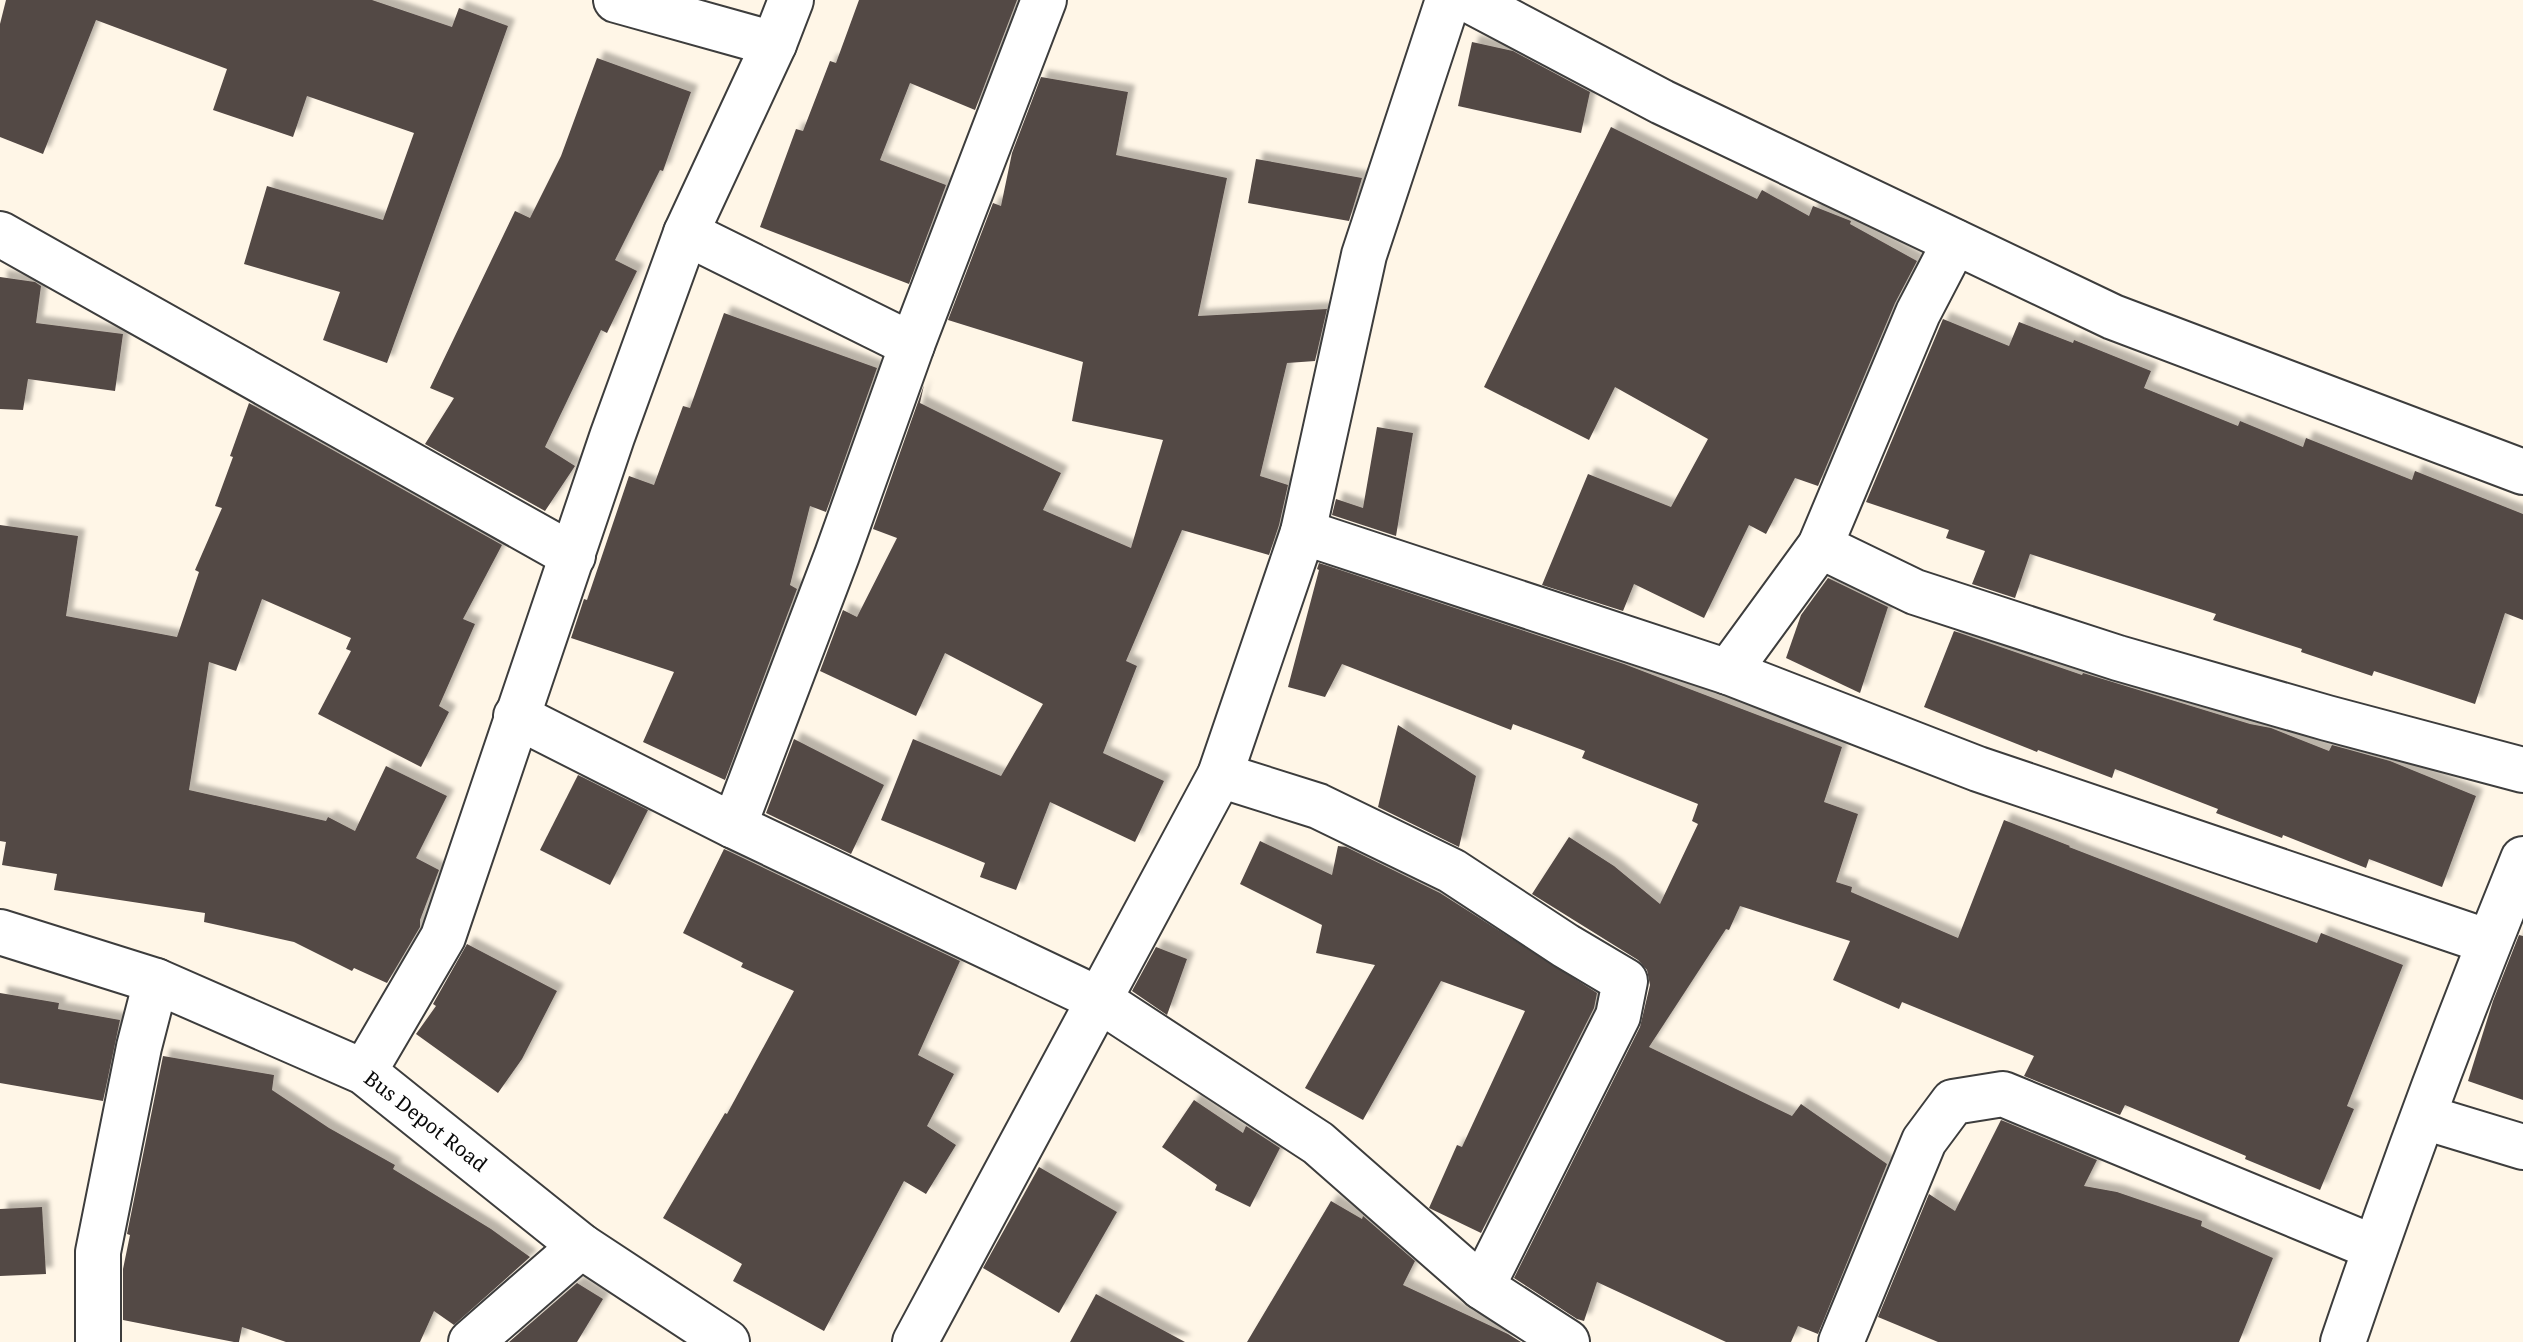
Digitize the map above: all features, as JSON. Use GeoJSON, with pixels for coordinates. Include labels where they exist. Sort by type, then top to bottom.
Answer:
{"type":"FeatureCollection","features":[{"type":"Feature","properties":{"kind":"street"},"geometry":{"type":"LineString","coordinates":[[616,0],[774,44]]}},
{"type":"Feature","properties":{"kind":"street"},"geometry":{"type":"LineString","coordinates":[[364,1072],[443,937],[612,437],[686,233],[774,44],[791,0]]}},
{"type":"Feature","properties":{"kind":"street"},"geometry":{"type":"LineString","coordinates":[[734,826],[1044,0]]}},
{"type":"Feature","properties":{"kind":"street"},"geometry":{"type":"LineString","coordinates":[[915,1342],[1220,775],[1303,532],[1364,255],[1448,0]]}},
{"type":"Feature","properties":{"kind":"street"},"geometry":{"type":"LineString","coordinates":[[1469,0],[1662,102],[2113,317],[2523,472]]}},
{"type":"Feature","properties":{"kind":"street"},"geometry":{"type":"LineString","coordinates":[[686,233],[912,345]]}},
{"type":"Feature","properties":{"kind":"street"},"geometry":{"type":"LineString","coordinates":[[0,234],[573,556]]}},
{"type":"Feature","properties":{"kind":"street"},"geometry":{"type":"LineString","coordinates":[[1728,672],[1820,546],[1918,313],[1955,242]]}},
{"type":"Feature","properties":{"kind":"street"},"geometry":{"type":"LineString","coordinates":[[1303,532],[1728,672],[1978,769],[2489,942]]}},
{"type":"Feature","properties":{"kind":"street"},"geometry":{"type":"LineString","coordinates":[[1820,546],[1915,592],[2118,658],[2523,770]]}},
{"type":"Feature","properties":{"kind":"street"},"geometry":{"type":"LineString","coordinates":[[516,716],[734,826],[1098,999],[1318,1143],[1482,1287],[1567,1342]]}},
{"type":"Feature","properties":{"kind":"street"},"geometry":{"type":"LineString","coordinates":[[1220,775],[1318,806],[1452,871],[1625,981],[1618,1016],[1482,1287]]}},
{"type":"Feature","properties":{"kind":"street"},"geometry":{"type":"LineString","coordinates":[[2343,1342],[2489,942],[2523,859]]}},
{"type":"Feature","properties":{"kind":"street","name":"Bus Depot Road"},"geometry":{"type":"LineString","coordinates":[[0,932],[156,981],[364,1072],[581,1246],[727,1342]]}},
{"type":"Feature","properties":{"kind":"street"},"geometry":{"type":"LineString","coordinates":[[98,1342],[98,1252],[139,1047],[156,981]]}},
{"type":"Feature","properties":{"kind":"street"},"geometry":{"type":"LineString","coordinates":[[1841,1342],[1924,1141],[1953,1102],[2003,1094],[2375,1248]]}},
{"type":"Feature","properties":{"kind":"street"},"geometry":{"type":"LineString","coordinates":[[2424,1117],[2523,1147]]}},
{"type":"Feature","properties":{"kind":"street"},"geometry":{"type":"LineString","coordinates":[[471,1342],[581,1246]]}},
{"type":"Feature","properties":{"kind":"building"},"geometry":{"type":"Polygon","coordinates":[[[6,0],[372,0],[452,27],[459,8],[508,26],[387,363],[323,340],[340,292],[244,264],[267,186],[383,220],[414,133],[307,96],[293,137],[213,110],[227,69],[96,20],[43,154],[0,137],[0,24],[6,0]]]}},
{"type":"Feature","properties":{"kind":"building"},"geometry":{"type":"Polygon","coordinates":[[[859,0],[1017,0],[975,110],[910,83],[880,160],[946,185],[909,284],[760,227],[796,129],[803,131],[830,61],[836,63],[859,0]]]}},
{"type":"Feature","properties":{"kind":"building"},"geometry":{"type":"Polygon","coordinates":[[[1472,42],[1513,51],[1590,92],[1581,133],[1458,106],[1472,42]]]}},
{"type":"Feature","properties":{"kind":"building"},"geometry":{"type":"Polygon","coordinates":[[[597,58],[691,92],[663,171],[660,170],[615,260],[637,271],[607,333],[601,330],[545,447],[575,466],[545,511],[425,444],[454,398],[430,388],[515,211],[530,218],[561,156],[597,58]]]}},
{"type":"Feature","properties":{"kind":"building"},"geometry":{"type":"Polygon","coordinates":[[[1041,77],[1128,92],[1116,155],[1227,178],[1198,316],[1327,309],[1315,361],[1287,363],[1260,476],[1288,485],[1269,555],[1182,530],[1126,661],[1137,666],[1103,753],[1164,781],[1135,842],[1050,802],[1016,890],[980,877],[985,863],[881,820],[913,739],[1001,776],[1043,704],[945,653],[916,716],[820,671],[843,610],[857,617],[897,538],[873,529],[924,385],[920,403],[1061,473],[1043,510],[1131,548],[1163,440],[1072,421],[1083,362],[948,320],[993,203],[1001,206],[1012,153],[1041,77]]]}},
{"type":"Feature","properties":{"kind":"building"},"geometry":{"type":"Polygon","coordinates":[[[1611,127],[1757,199],[1762,190],[1809,216],[1813,206],[1851,221],[1850,224],[1917,261],[1895,303],[1818,486],[1795,478],[1766,534],[1749,525],[1704,618],[1634,584],[1623,611],[1542,585],[1588,474],[1671,507],[1708,439],[1615,387],[1589,440],[1484,387],[1611,127]]]}},
{"type":"Feature","properties":{"kind":"building"},"geometry":{"type":"Polygon","coordinates":[[[1256,159],[1362,178],[1349,221],[1248,203],[1256,159]]]}},
{"type":"Feature","properties":{"kind":"building"},"geometry":{"type":"Polygon","coordinates":[[[0,277],[35,282],[41,286],[36,323],[123,334],[115,391],[28,379],[23,410],[0,409],[0,277]]]}},
{"type":"Feature","properties":{"kind":"building"},"geometry":{"type":"Polygon","coordinates":[[[724,313],[877,368],[826,512],[810,506],[790,585],[797,589],[725,780],[643,742],[674,672],[571,638],[629,476],[654,485],[683,406],[690,408],[724,313]]]}},
{"type":"Feature","properties":{"kind":"building"},"geometry":{"type":"Polygon","coordinates":[[[1943,319],[2009,346],[2019,322],[2073,343],[2074,340],[2151,371],[2144,388],[2238,426],[2240,421],[2303,447],[2306,438],[2412,480],[2415,471],[2523,514],[2523,620],[2505,613],[2475,704],[2374,671],[2372,676],[2213,620],[2216,614],[2030,554],[2015,598],[1972,584],[1985,551],[1946,538],[1949,530],[1866,502],[1943,319]]]}},
{"type":"Feature","properties":{"kind":"building"},"geometry":{"type":"Polygon","coordinates":[[[249,403],[502,545],[463,619],[475,624],[439,706],[449,712],[421,767],[318,714],[351,651],[346,649],[351,638],[262,599],[236,671],[209,662],[189,790],[326,821],[328,817],[355,831],[386,766],[447,796],[416,858],[439,870],[420,927],[387,983],[354,968],[352,971],[294,942],[204,922],[205,913],[54,890],[57,874],[2,865],[6,842],[0,841],[0,525],[78,536],[66,616],[177,637],[199,572],[195,570],[222,508],[215,506],[249,403]]]}},
{"type":"Feature","properties":{"kind":"building"},"geometry":{"type":"Polygon","coordinates":[[[1377,427],[1413,433],[1396,536],[1332,515],[1336,499],[1363,508],[1377,427]]]}},
{"type":"Feature","properties":{"kind":"building"},"geometry":{"type":"Polygon","coordinates":[[[1319,563],[1624,664],[1842,747],[1824,802],[1858,814],[1836,882],[1852,887],[1851,892],[1958,938],[2004,820],[2317,943],[2321,933],[2403,965],[2347,1106],[2354,1109],[2320,1190],[2125,1105],[2120,1115],[2024,1076],[2034,1056],[1902,1002],[1899,1009],[1833,980],[1850,941],[1740,906],[1729,930],[1726,929],[1649,1047],[1792,1116],[1801,1104],[1887,1164],[1818,1334],[1798,1326],[1791,1342],[1726,1342],[1597,1282],[1584,1321],[1577,1319],[1514,1278],[1640,1027],[1650,985],[1647,970],[1638,960],[1532,894],[1569,837],[1614,866],[1660,904],[1698,824],[1692,821],[1698,804],[1582,758],[1585,751],[1513,724],[1511,730],[1342,664],[1325,697],[1288,687],[1319,563]]]}},
{"type":"Feature","properties":{"kind":"building"},"geometry":{"type":"Polygon","coordinates":[[[1828,578],[1888,607],[1860,693],[1786,658],[1801,615],[1828,578]]]}},
{"type":"Feature","properties":{"kind":"building"},"geometry":{"type":"Polygon","coordinates":[[[1954,631],[2082,675],[2271,728],[2329,751],[2332,745],[2390,761],[2476,796],[2442,887],[2369,859],[2366,868],[2283,835],[2282,838],[2216,813],[2218,809],[2115,769],[2112,778],[1924,707],[1954,631]]]}},
{"type":"Feature","properties":{"kind":"building"},"geometry":{"type":"Polygon","coordinates":[[[1398,725],[1476,776],[1459,847],[1378,807],[1398,725]]]}},
{"type":"Feature","properties":{"kind":"building"},"geometry":{"type":"Polygon","coordinates":[[[794,739],[884,785],[851,854],[766,813],[794,739]]]}},
{"type":"Feature","properties":{"kind":"building"},"geometry":{"type":"Polygon","coordinates":[[[578,775],[648,810],[610,885],[540,850],[578,775]]]}},
{"type":"Feature","properties":{"kind":"building"},"geometry":{"type":"Polygon","coordinates":[[[1260,841],[1332,875],[1338,846],[1346,847],[1440,893],[1597,993],[1594,1008],[1481,1233],[1429,1208],[1457,1145],[1462,1147],[1525,1011],[1441,981],[1363,1120],[1305,1088],[1375,965],[1316,953],[1322,925],[1240,884],[1260,841]]]}},
{"type":"Feature","properties":{"kind":"building"},"geometry":{"type":"Polygon","coordinates":[[[724,849],[960,961],[918,1055],[954,1074],[927,1126],[956,1145],[926,1194],[904,1181],[824,1331],[733,1281],[742,1264],[663,1218],[727,1114],[794,991],[741,967],[743,963],[683,933],[724,849]]]}},
{"type":"Feature","properties":{"kind":"building"},"geometry":{"type":"Polygon","coordinates":[[[2519,935],[2523,936],[2523,1100],[2468,1081],[2493,1001],[2519,935]]]}},
{"type":"Feature","properties":{"kind":"building"},"geometry":{"type":"Polygon","coordinates":[[[467,944],[557,991],[522,1059],[498,1093],[416,1034],[436,1006],[433,1004],[467,944]]]}},
{"type":"Feature","properties":{"kind":"building"},"geometry":{"type":"Polygon","coordinates":[[[1156,947],[1187,959],[1167,1015],[1132,991],[1156,947]]]}},
{"type":"Feature","properties":{"kind":"building"},"geometry":{"type":"Polygon","coordinates":[[[0,993],[59,1003],[58,1009],[120,1020],[103,1101],[0,1083],[0,993]]]}},
{"type":"Feature","properties":{"kind":"building"},"geometry":{"type":"Polygon","coordinates":[[[163,1056],[274,1075],[272,1090],[329,1128],[395,1165],[393,1169],[491,1229],[530,1257],[454,1325],[434,1311],[420,1342],[286,1342],[242,1327],[239,1342],[234,1342],[123,1320],[123,1269],[130,1235],[127,1234],[163,1056]]]}},
{"type":"Feature","properties":{"kind":"building"},"geometry":{"type":"Polygon","coordinates":[[[1194,1100],[1243,1133],[1246,1126],[1280,1148],[1250,1207],[1215,1190],[1217,1185],[1162,1147],[1194,1100]]]}},
{"type":"Feature","properties":{"kind":"building"},"geometry":{"type":"Polygon","coordinates":[[[2001,1120],[2097,1160],[2084,1186],[2117,1192],[2202,1221],[2201,1226],[2273,1258],[2239,1342],[1938,1342],[1878,1317],[1929,1194],[1955,1211],[2001,1120]]]}},
{"type":"Feature","properties":{"kind":"building"},"geometry":{"type":"Polygon","coordinates":[[[1039,1167],[1117,1212],[1059,1313],[983,1268],[1039,1167]]]}},
{"type":"Feature","properties":{"kind":"building"},"geometry":{"type":"Polygon","coordinates":[[[1331,1201],[1362,1219],[1363,1216],[1415,1261],[1403,1285],[1521,1342],[1247,1342],[1331,1201]]]}},
{"type":"Feature","properties":{"kind":"building"},"geometry":{"type":"Polygon","coordinates":[[[42,1207],[46,1274],[0,1276],[0,1209],[42,1207]]]}},
{"type":"Feature","properties":{"kind":"building"},"geometry":{"type":"Polygon","coordinates":[[[577,1283],[603,1299],[577,1342],[509,1342],[577,1283]]]}},
{"type":"Feature","properties":{"kind":"building"},"geometry":{"type":"Polygon","coordinates":[[[1096,1294],[1185,1342],[1070,1342],[1096,1294]]]}}]}
